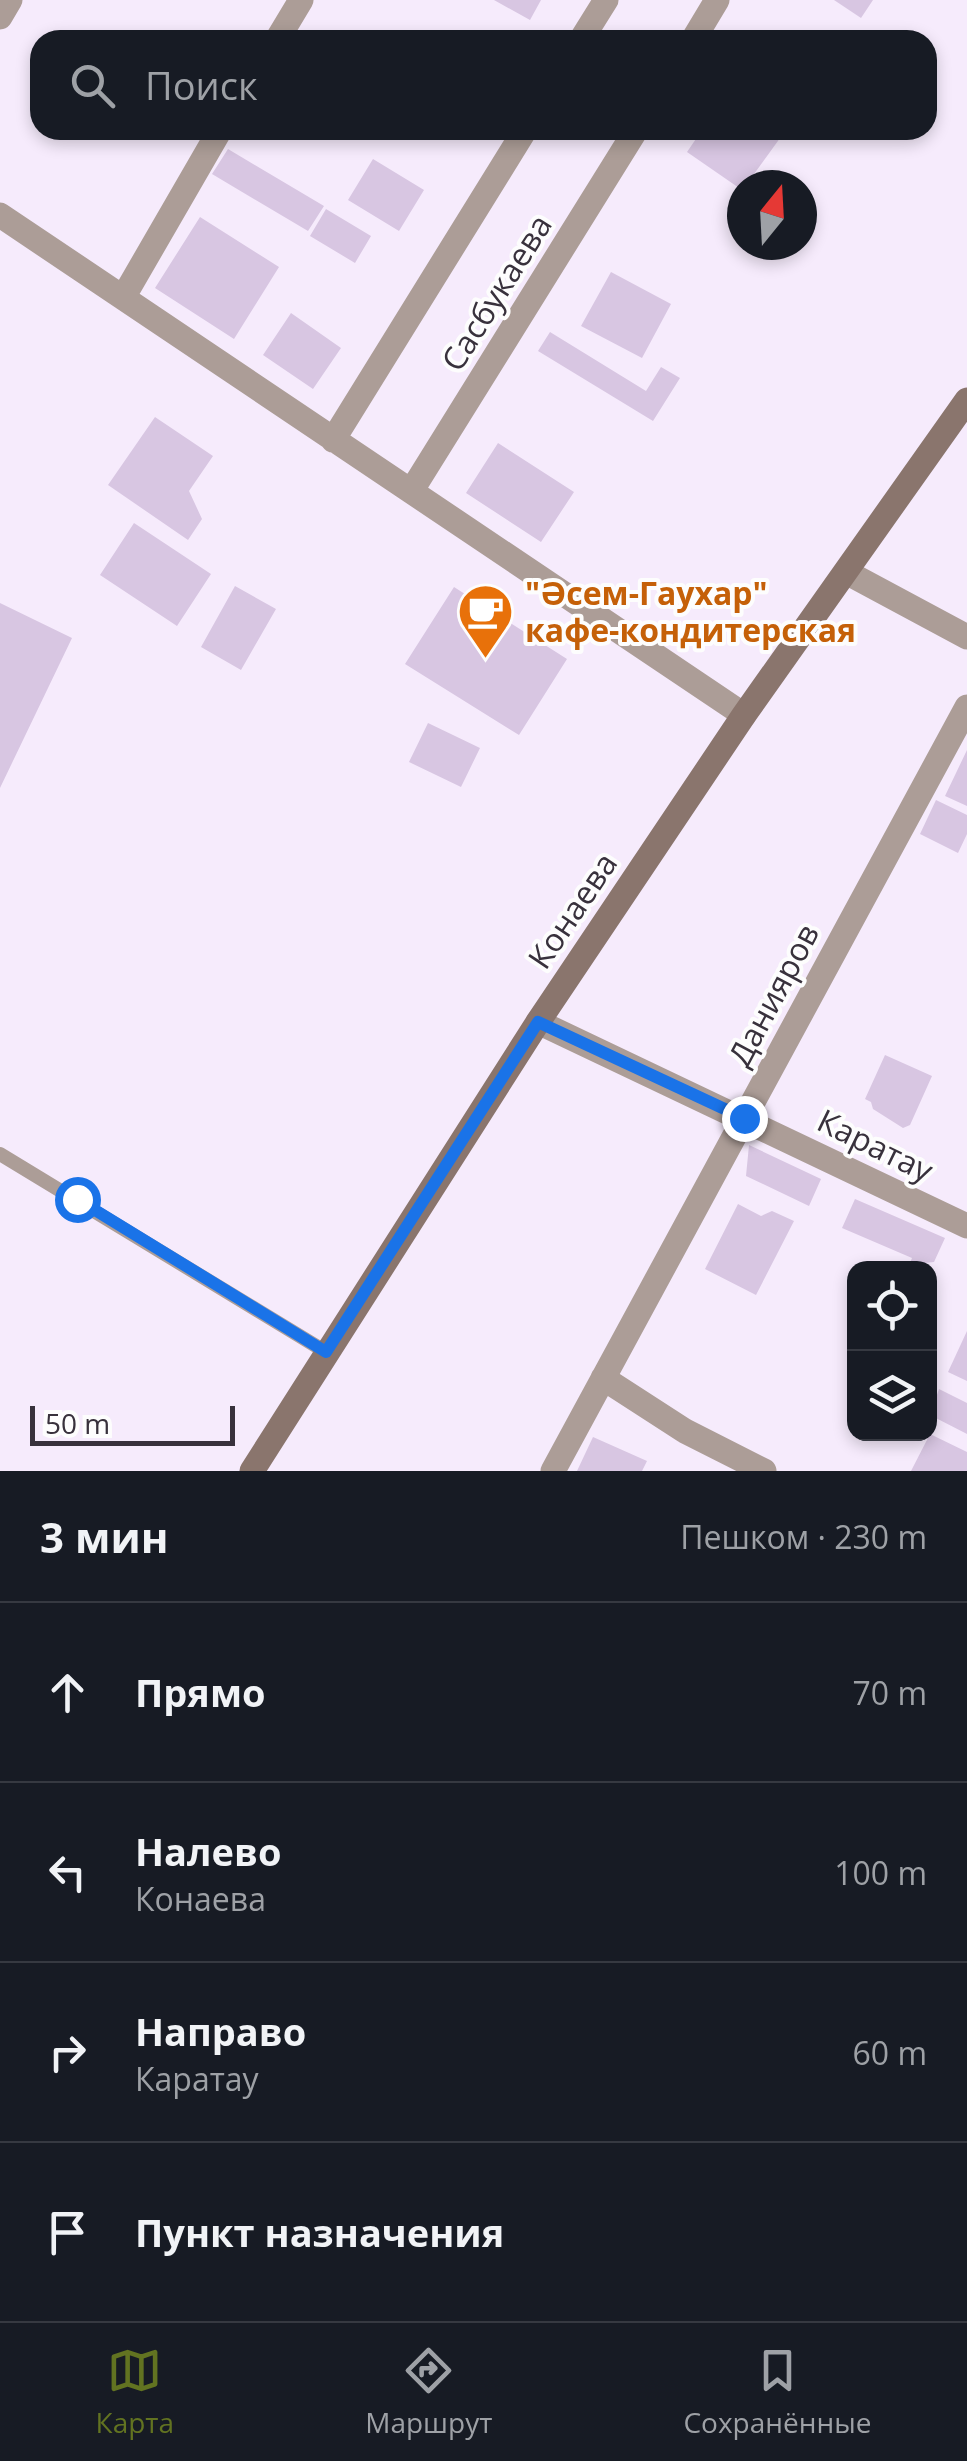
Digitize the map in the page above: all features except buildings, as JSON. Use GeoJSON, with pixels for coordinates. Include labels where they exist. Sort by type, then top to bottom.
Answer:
{"type":"FeatureCollection","features":[{"type":"Feature","properties":{"kind":"main road","name":"Конаева"},"geometry":{"type":"LineString","coordinates":[[252,1471],[538,1022],[744,715],[967,400]]}},
{"type":"Feature","properties":{"kind":"street"},"geometry":{"type":"LineString","coordinates":[[0,17],[10,0]]}},
{"type":"Feature","properties":{"kind":"street"},"geometry":{"type":"LineString","coordinates":[[282,30],[302,0]]}},
{"type":"Feature","properties":{"kind":"street"},"geometry":{"type":"LineString","coordinates":[[587,30],[606,0]]}},
{"type":"Feature","properties":{"kind":"street"},"geometry":{"type":"LineString","coordinates":[[698,30],[718,0]]}},
{"type":"Feature","properties":{"kind":"street"},"geometry":{"type":"LineString","coordinates":[[124,296],[214,140]]}},
{"type":"Feature","properties":{"kind":"street","name":"Сасбукаева"},"geometry":{"type":"LineString","coordinates":[[333,440],[519,140]]}},
{"type":"Feature","properties":{"kind":"street","name":"Сасбукаева"},"geometry":{"type":"LineString","coordinates":[[412,490],[630,140]]}},
{"type":"Feature","properties":{"kind":"street"},"geometry":{"type":"LineString","coordinates":[[0,215],[744,715]]}},
{"type":"Feature","properties":{"kind":"street"},"geometry":{"type":"LineString","coordinates":[[846,572],[967,637]]}},
{"type":"Feature","properties":{"kind":"street","name":"Данияров"},"geometry":{"type":"LineString","coordinates":[[553,1471],[967,707]]}},
{"type":"Feature","properties":{"kind":"street","name":"Каратау"},"geometry":{"type":"LineString","coordinates":[[538,1022],[967,1226]]}},
{"type":"Feature","properties":{"kind":"street"},"geometry":{"type":"LineString","coordinates":[[602,1378],[685,1432],[764,1471]]}},
{"type":"Feature","properties":{"kind":"lane"},"geometry":{"type":"LineString","coordinates":[[0,1154],[326,1352]]}},
{"type":"Feature","properties":{"kind":"place","name":"\"Әсем-Гаухар\" кафе-кондитерская"},"geometry":{"type":"Point","coordinates":[486,661]}},
{"type":"Feature","properties":{"kind":"route"},"geometry":{"type":"LineString","coordinates":[[77,1199],[326,1352],[538,1022],[744,1118]]}}]}
